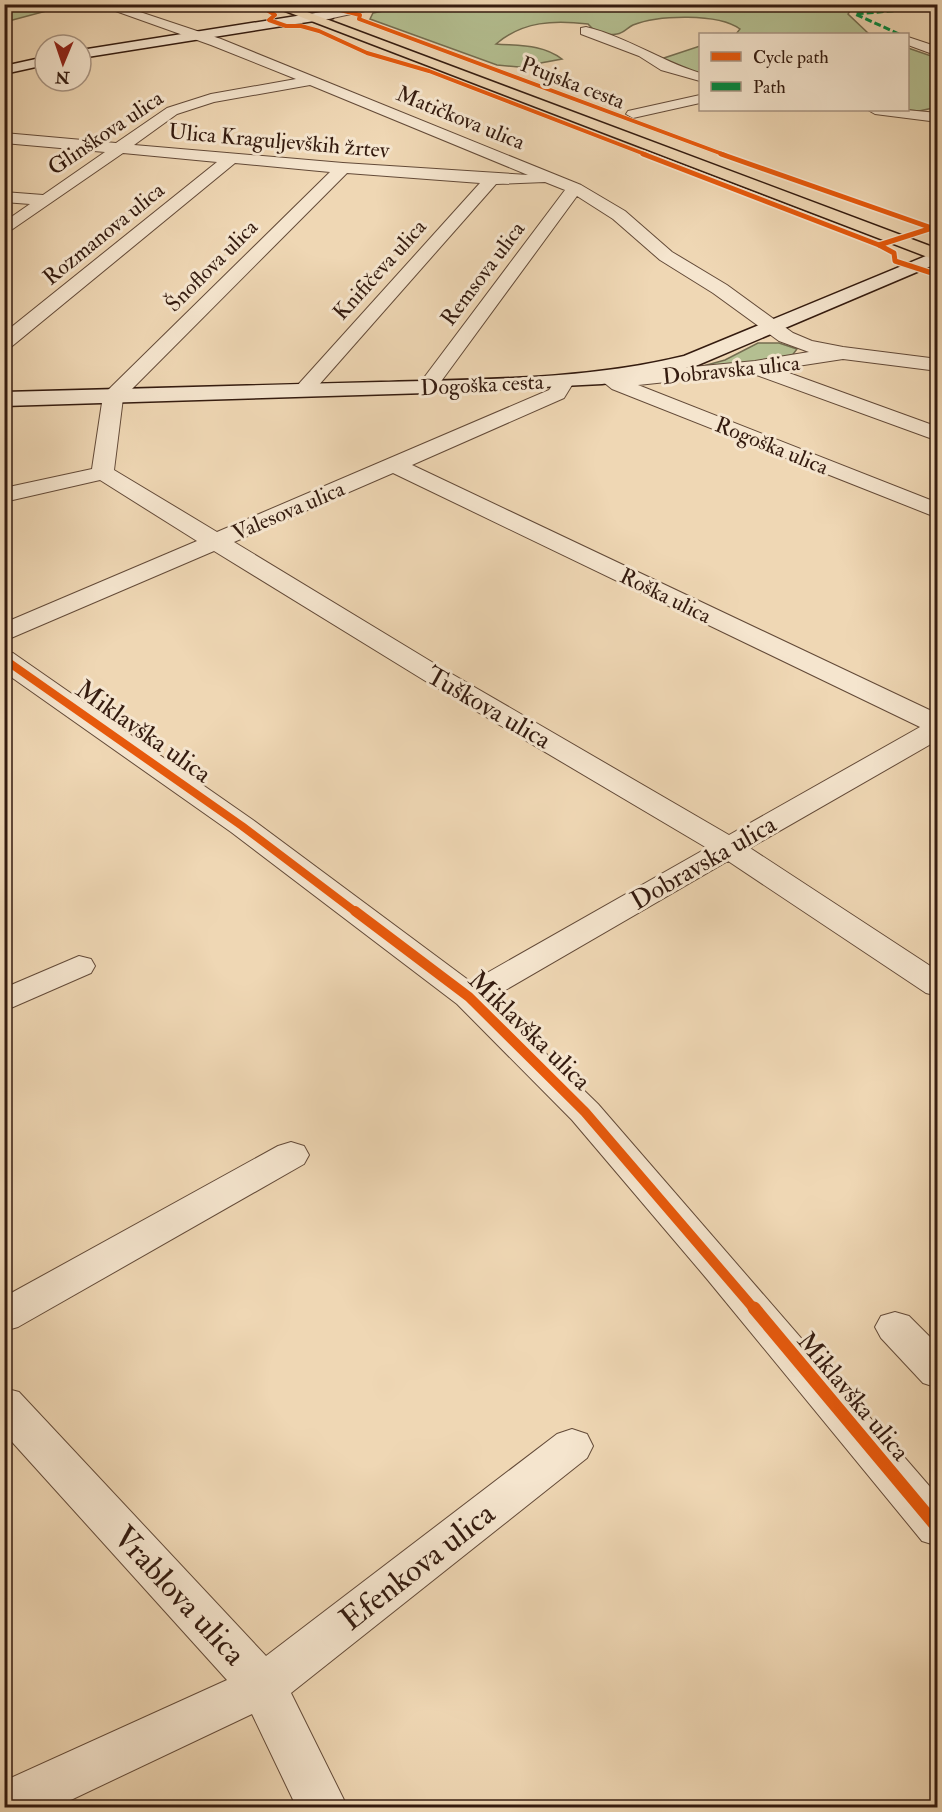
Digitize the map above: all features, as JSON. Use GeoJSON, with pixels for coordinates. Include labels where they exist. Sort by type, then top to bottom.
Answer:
{"type":"FeatureCollection","features":[{"type":"Feature","properties":{"kind":"main road","name":"Ptujska cesta"},"geometry":{"type":"LineString","coordinates":[[273,4],[303,12],[937,256]]}},
{"type":"Feature","properties":{"kind":"main road","name":"Ptujska cesta"},"geometry":{"type":"LineString","coordinates":[[328,15],[675,146],[938,240]]}},
{"type":"Feature","properties":{"kind":"street","name":"Matičkova ulica"},"geometry":{"type":"LineString","coordinates":[[102,4],[198,36],[575,188],[619,215],[666,256],[773,327]]}},
{"type":"Feature","properties":{"kind":"street"},"geometry":{"type":"LineString","coordinates":[[93,52],[198,36],[303,12],[328,15],[391,4]]}},
{"type":"Feature","properties":{"kind":"street"},"geometry":{"type":"LineString","coordinates":[[586,31],[644,53],[666,67],[699,77]]}},
{"type":"Feature","properties":{"kind":"street"},"geometry":{"type":"LineString","coordinates":[[909,41],[938,52]]}},
{"type":"Feature","properties":{"kind":"street"},"geometry":{"type":"LineString","coordinates":[[4,70],[33,64]]}},
{"type":"Feature","properties":{"kind":"street","name":"Glinškova ulica"},"geometry":{"type":"LineString","coordinates":[[4,230],[172,111],[188,104],[312,81]]}},
{"type":"Feature","properties":{"kind":"street"},"geometry":{"type":"LineString","coordinates":[[633,114],[699,99]]}},
{"type":"Feature","properties":{"kind":"street"},"geometry":{"type":"LineString","coordinates":[[883,111],[938,118]]}},
{"type":"Feature","properties":{"kind":"street","name":"Ulica Kraguljevških žrtev"},"geometry":{"type":"LineString","coordinates":[[4,138],[230,159],[492,179],[520,180],[550,177]]}},
{"type":"Feature","properties":{"kind":"street","name":"Rozmanova ulica"},"geometry":{"type":"LineString","coordinates":[[4,343],[230,159]]}},
{"type":"Feature","properties":{"kind":"street","name":"Šnoflova ulica"},"geometry":{"type":"LineString","coordinates":[[113,396],[344,168]]}},
{"type":"Feature","properties":{"kind":"street","name":"Knifičeva ulica"},"geometry":{"type":"LineString","coordinates":[[303,391],[492,179]]}},
{"type":"Feature","properties":{"kind":"street","name":"Remsova ulica"},"geometry":{"type":"LineString","coordinates":[[427,387],[575,188]]}},
{"type":"Feature","properties":{"kind":"street"},"geometry":{"type":"LineString","coordinates":[[4,196],[46,200]]}},
{"type":"Feature","properties":{"kind":"street","name":"Dogoška cesta"},"geometry":{"type":"LineString","coordinates":[[4,399],[427,387],[565,380],[613,381],[691,362],[937,256]]}},
{"type":"Feature","properties":{"kind":"street","name":"Dobravska ulica"},"geometry":{"type":"LineString","coordinates":[[773,327],[786,337],[807,346],[938,365]]}},
{"type":"Feature","properties":{"kind":"street","name":"Dobravska ulica"},"geometry":{"type":"LineString","coordinates":[[613,381],[755,367],[843,353]]}},
{"type":"Feature","properties":{"kind":"street"},"geometry":{"type":"LineString","coordinates":[[755,367],[938,435]]}},
{"type":"Feature","properties":{"kind":"street","name":"Valesova ulica"},"geometry":{"type":"LineString","coordinates":[[4,633],[557,394],[565,380]]}},
{"type":"Feature","properties":{"kind":"street","name":"Rogoška ulica"},"geometry":{"type":"LineString","coordinates":[[613,381],[938,511]]}},
{"type":"Feature","properties":{"kind":"street"},"geometry":{"type":"LineString","coordinates":[[4,495],[103,473],[113,396]]}},
{"type":"Feature","properties":{"kind":"street","name":"Roška ulica"},"geometry":{"type":"LineString","coordinates":[[394,465],[938,727]]}},
{"type":"Feature","properties":{"kind":"street","name":"Tuškova ulica"},"geometry":{"type":"LineString","coordinates":[[103,473],[213,541],[728,847],[938,986]]}},
{"type":"Feature","properties":{"kind":"street","name":"Miklavška ulica"},"geometry":{"type":"LineString","coordinates":[[4,659],[242,826],[469,997],[585,1112],[721,1269],[938,1528]]}},
{"type":"Feature","properties":{"kind":"street","name":"Dobravska ulica"},"geometry":{"type":"LineString","coordinates":[[469,997],[938,727]]}},
{"type":"Feature","properties":{"kind":"street"},"geometry":{"type":"LineString","coordinates":[[4,1001],[79,966]]}},
{"type":"Feature","properties":{"kind":"street"},"geometry":{"type":"LineString","coordinates":[[4,1316],[291,1155]]}},
{"type":"Feature","properties":{"kind":"street"},"geometry":{"type":"LineString","coordinates":[[895,1328],[938,1372]]}},
{"type":"Feature","properties":{"kind":"street","name":"Vrablova ulica"},"geometry":{"type":"LineString","coordinates":[[4,1404],[263,1686],[323,1808]]}},
{"type":"Feature","properties":{"kind":"street","name":"Efenkova ulica"},"geometry":{"type":"LineString","coordinates":[[4,1806],[263,1686],[572,1446]]}},
{"type":"Feature","properties":{"kind":"green space"},"geometry":{"type":"Polygon","coordinates":[[[5,4],[69,4],[69,5],[5,22],[5,4]]]}},
{"type":"Feature","properties":{"kind":"green space"},"geometry":{"type":"Polygon","coordinates":[[[419,4],[919,5],[851,9],[848,14],[868,33],[737,33],[740,29],[718,20],[688,17],[644,22],[613,35],[597,32],[588,24],[563,22],[539,24],[506,36],[496,44],[539,48],[562,59],[519,67],[497,65],[370,19],[373,13],[419,4]]]}},
{"type":"Feature","properties":{"kind":"green space"},"geometry":{"type":"Polygon","coordinates":[[[699,46],[699,73],[686,71],[661,59],[699,46]]]}},
{"type":"Feature","properties":{"kind":"green space"},"geometry":{"type":"Polygon","coordinates":[[[909,48],[937,58],[937,99],[933,108],[909,110],[909,48]]]}},
{"type":"Feature","properties":{"kind":"green space"},"geometry":{"type":"Polygon","coordinates":[[[758,343],[779,343],[797,349],[791,357],[706,368],[703,366],[725,360],[758,343]]]}},
{"type":"Feature","properties":{"kind":"marked path"},"geometry":{"type":"LineString","coordinates":[[897,33],[855,14],[938,7]]}},
{"type":"Feature","properties":{"kind":"cycle path"},"geometry":{"type":"LineString","coordinates":[[306,4],[267,10],[275,15],[269,20],[286,26],[301,26],[319,31],[367,53],[429,71],[879,245]]}},
{"type":"Feature","properties":{"kind":"cycle path"},"geometry":{"type":"LineString","coordinates":[[317,4],[360,15],[359,19],[743,162],[929,227]]}},
{"type":"Feature","properties":{"kind":"cycle path"},"geometry":{"type":"LineString","coordinates":[[932,228],[879,245],[894,253],[895,261],[938,275]]}},
{"type":"Feature","properties":{"kind":"cycle path"},"geometry":{"type":"LineString","coordinates":[[4,659],[242,826],[469,997],[585,1112],[721,1269],[938,1528]]}}]}
